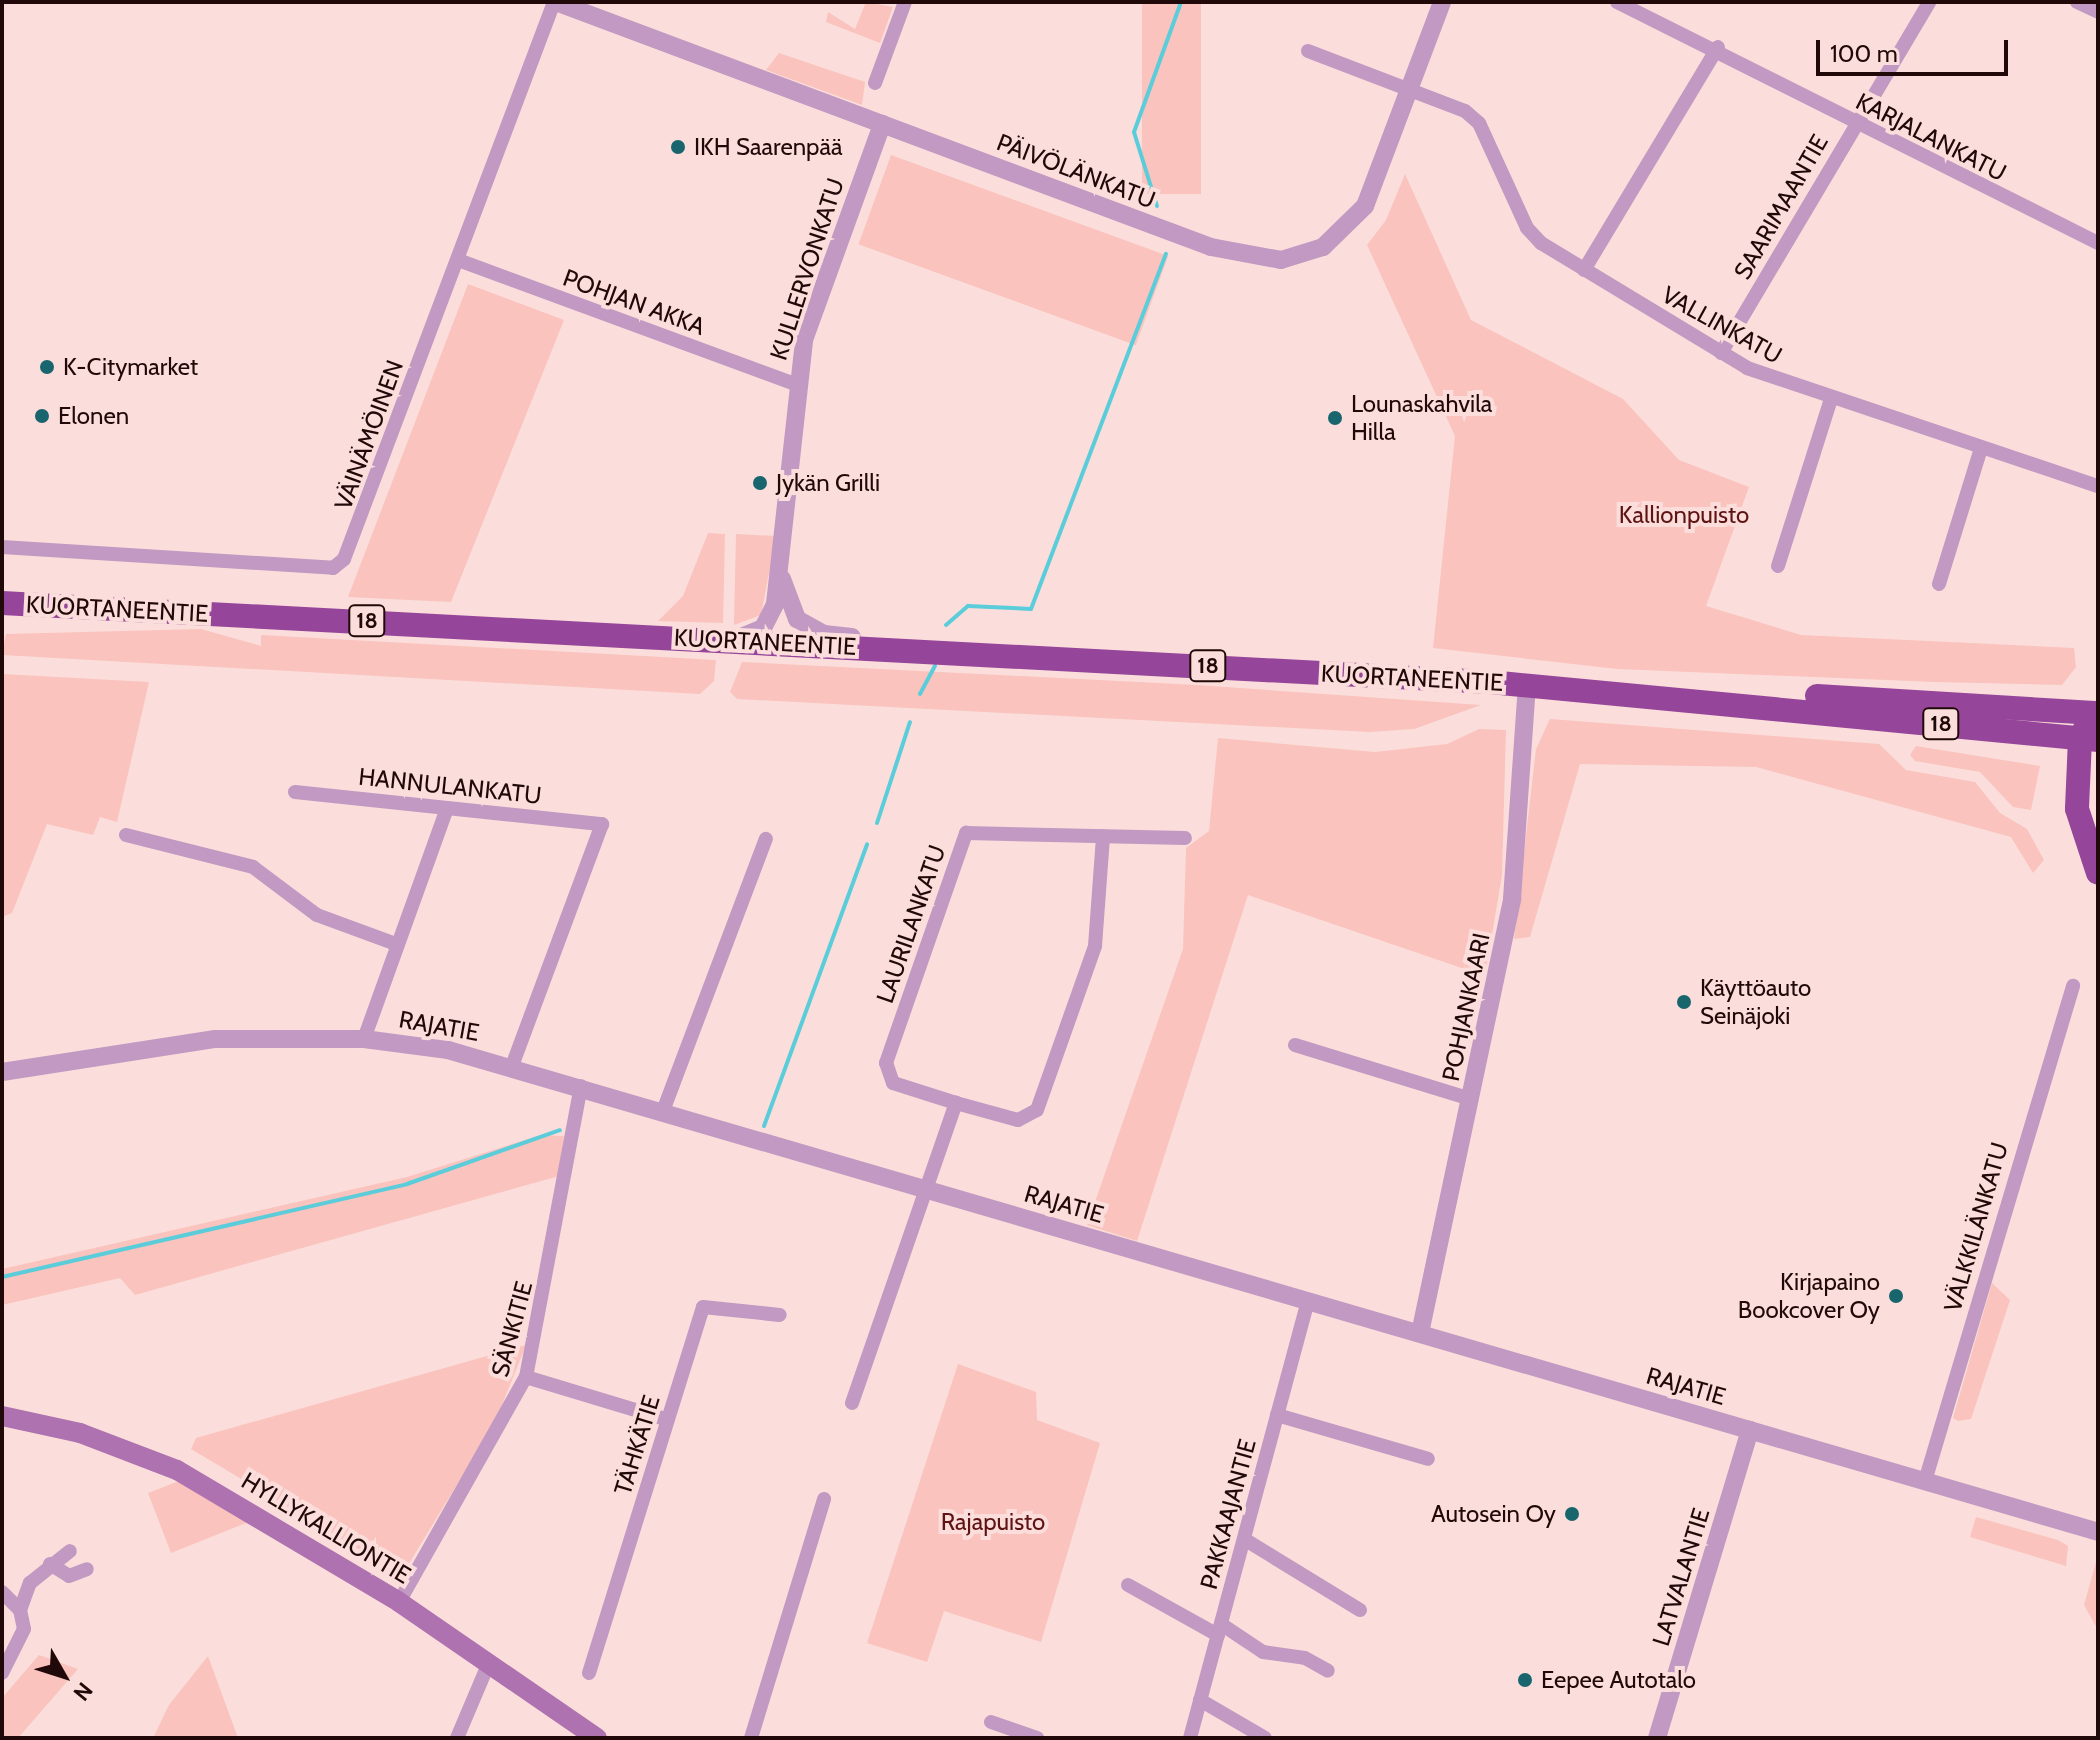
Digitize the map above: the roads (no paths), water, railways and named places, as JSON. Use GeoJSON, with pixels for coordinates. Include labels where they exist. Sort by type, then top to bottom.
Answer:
{"type":"FeatureCollection","features":[{"type":"Feature","properties":{"kind":"highway","name":"KUORTANEENTIE"},"geometry":{"type":"LineString","coordinates":[[2,603],[1527,685],[2089,739]]}},
{"type":"Feature","properties":{"kind":"highway","name":"KUORTANEENTIE"},"geometry":{"type":"LineString","coordinates":[[1527,685],[1577,681],[2097,716]]}},
{"type":"Feature","properties":{"kind":"highway"},"geometry":{"type":"LineString","coordinates":[[2097,716],[2089,739],[2077,809],[2098,873]]}},
{"type":"Feature","properties":{"kind":"main road","name":"HYLLYKALLIONTIE"},"geometry":{"type":"LineString","coordinates":[[2,1416],[80,1433],[177,1470],[399,1602],[597,1738]]}},
{"type":"Feature","properties":{"kind":"street","name":"PÄIVÖLÄNKATU"},"geometry":{"type":"LineString","coordinates":[[555,2],[1211,247],[1281,260],[1323,247],[1365,206],[1442,2]]}},
{"type":"Feature","properties":{"kind":"street","name":"VÄINÄMÖINEN"},"geometry":{"type":"LineString","coordinates":[[2,547],[333,568],[353,541],[555,2]]}},
{"type":"Feature","properties":{"kind":"street"},"geometry":{"type":"LineString","coordinates":[[875,83],[905,2]]}},
{"type":"Feature","properties":{"kind":"street","name":"KARJALANKATU"},"geometry":{"type":"LineString","coordinates":[[1617,2],[1718,47],[1855,124],[2098,243]]}},
{"type":"Feature","properties":{"kind":"street","name":"SAARIMAANTIE"},"geometry":{"type":"LineString","coordinates":[[1721,353],[1929,2]]}},
{"type":"Feature","properties":{"kind":"street"},"geometry":{"type":"LineString","coordinates":[[2077,2],[2098,12]]}},
{"type":"Feature","properties":{"kind":"street"},"geometry":{"type":"LineString","coordinates":[[1584,270],[1718,47]]}},
{"type":"Feature","properties":{"kind":"street","name":"VALLINKATU"},"geometry":{"type":"LineString","coordinates":[[1308,51],[1409,90],[1479,123],[1527,228],[1584,270],[1721,353],[1831,399],[2098,486]]}},
{"type":"Feature","properties":{"kind":"street","name":"KULLERVONKATU"},"geometry":{"type":"LineString","coordinates":[[732,640],[770,619],[782,576],[795,384],[882,124]]}},
{"type":"Feature","properties":{"kind":"street","name":"POHJAN AKKA"},"geometry":{"type":"LineString","coordinates":[[458,260],[795,384]]}},
{"type":"Feature","properties":{"kind":"street"},"geometry":{"type":"LineString","coordinates":[[1778,566],[1831,399]]}},
{"type":"Feature","properties":{"kind":"street"},"geometry":{"type":"LineString","coordinates":[[1939,584],[1981,448]]}},
{"type":"Feature","properties":{"kind":"street","name":"KULLERVONKATU"},"geometry":{"type":"LineString","coordinates":[[782,576],[789,604],[810,628],[888,649]]}},
{"type":"Feature","properties":{"kind":"street","name":"POHJANKAARI"},"geometry":{"type":"LineString","coordinates":[[1420,1333],[1519,853],[1527,685]]}},
{"type":"Feature","properties":{"kind":"street","name":"HANNULANKATU"},"geometry":{"type":"LineString","coordinates":[[295,792],[602,824],[512,1066]]}},
{"type":"Feature","properties":{"kind":"street"},"geometry":{"type":"LineString","coordinates":[[364,1039],[447,808]]}},
{"type":"Feature","properties":{"kind":"street","name":"LAURILANKATU"},"geometry":{"type":"LineString","coordinates":[[956,1103],[893,1083],[886,1063],[966,833],[1185,838]]}},
{"type":"Feature","properties":{"kind":"street"},"geometry":{"type":"LineString","coordinates":[[126,835],[253,867],[317,915],[396,944]]}},
{"type":"Feature","properties":{"kind":"street"},"geometry":{"type":"LineString","coordinates":[[852,1403],[923,1188],[956,1103],[1018,1120],[1037,1110],[1095,946],[1103,836]]}},
{"type":"Feature","properties":{"kind":"street"},"geometry":{"type":"LineString","coordinates":[[663,1111],[766,839]]}},
{"type":"Feature","properties":{"kind":"street","name":"VÄLKKILÄNKATU"},"geometry":{"type":"LineString","coordinates":[[1925,1481],[2073,986]]}},
{"type":"Feature","properties":{"kind":"street","name":"RAJATIE"},"geometry":{"type":"LineString","coordinates":[[2,1072],[215,1039],[364,1039],[512,1066],[2098,1532]]}},
{"type":"Feature","properties":{"kind":"street"},"geometry":{"type":"LineString","coordinates":[[1295,1045],[1470,1099]]}},
{"type":"Feature","properties":{"kind":"street","name":"SÄNKITIE"},"geometry":{"type":"LineString","coordinates":[[399,1602],[526,1377],[581,1086]]}},
{"type":"Feature","properties":{"kind":"street","name":"PAKKAAJANTIE"},"geometry":{"type":"LineString","coordinates":[[1190,1738],[1308,1301]]}},
{"type":"Feature","properties":{"kind":"street","name":"TÄHKÄTIE"},"geometry":{"type":"LineString","coordinates":[[589,1673],[703,1307],[780,1315]]}},
{"type":"Feature","properties":{"kind":"street"},"geometry":{"type":"LineString","coordinates":[[526,1377],[668,1420]]}},
{"type":"Feature","properties":{"kind":"street"},"geometry":{"type":"LineString","coordinates":[[1277,1415],[1428,1459]]}},
{"type":"Feature","properties":{"kind":"street","name":"LATVALANTIE"},"geometry":{"type":"LineString","coordinates":[[1657,1738],[1750,1430]]}},
{"type":"Feature","properties":{"kind":"street"},"geometry":{"type":"LineString","coordinates":[[751,1738],[824,1499]]}},
{"type":"Feature","properties":{"kind":"street"},"geometry":{"type":"LineString","coordinates":[[1244,1539],[1360,1610]]}},
{"type":"Feature","properties":{"kind":"street"},"geometry":{"type":"LineString","coordinates":[[2,1673],[24,1629],[20,1610],[30,1583],[70,1551]]}},
{"type":"Feature","properties":{"kind":"street"},"geometry":{"type":"LineString","coordinates":[[50,1564],[69,1576],[87,1569]]}},
{"type":"Feature","properties":{"kind":"street"},"geometry":{"type":"LineString","coordinates":[[1128,1585],[1263,1652],[1286,1661],[1305,1658],[1328,1671]]}},
{"type":"Feature","properties":{"kind":"street"},"geometry":{"type":"LineString","coordinates":[[2,1592],[20,1610]]}},
{"type":"Feature","properties":{"kind":"street"},"geometry":{"type":"LineString","coordinates":[[457,1738],[488,1665]]}},
{"type":"Feature","properties":{"kind":"street"},"geometry":{"type":"LineString","coordinates":[[1200,1700],[1265,1738]]}},
{"type":"Feature","properties":{"kind":"street"},"geometry":{"type":"LineString","coordinates":[[991,1722],[1037,1738]]}},
{"type":"Feature","properties":{"kind":"waterway"},"geometry":{"type":"LineString","coordinates":[[1157,206],[1134,132],[1181,2]]}},
{"type":"Feature","properties":{"kind":"waterway"},"geometry":{"type":"LineString","coordinates":[[946,625],[968,606],[1031,609],[1166,254]]}},
{"type":"Feature","properties":{"kind":"waterway"},"geometry":{"type":"LineString","coordinates":[[920,694],[935,666]]}},
{"type":"Feature","properties":{"kind":"waterway"},"geometry":{"type":"LineString","coordinates":[[877,823],[910,722]]}},
{"type":"Feature","properties":{"kind":"waterway"},"geometry":{"type":"LineString","coordinates":[[764,1126],[867,844]]}},
{"type":"Feature","properties":{"kind":"waterway"},"geometry":{"type":"LineString","coordinates":[[2,1277],[407,1184],[560,1130]]}},
{"type":"Feature","properties":{"kind":"place","name":"IKH Saarenpää"},"geometry":{"type":"Point","coordinates":[678,147]}},
{"type":"Feature","properties":{"kind":"place","name":"K-Citymarket"},"geometry":{"type":"Point","coordinates":[47,367]}},
{"type":"Feature","properties":{"kind":"place","name":"Elonen"},"geometry":{"type":"Point","coordinates":[42,416]}},
{"type":"Feature","properties":{"kind":"place","name":"Lounaskahvila Hilla"},"geometry":{"type":"Point","coordinates":[1335,418]}},
{"type":"Feature","properties":{"kind":"place","name":"Jykän Grilli"},"geometry":{"type":"Point","coordinates":[760,483]}},
{"type":"Feature","properties":{"kind":"place","name":"Käyttöauto Seinäjoki"},"geometry":{"type":"Point","coordinates":[1684,1002]}},
{"type":"Feature","properties":{"kind":"place","name":"Kirjapaino Bookcover Oy"},"geometry":{"type":"Point","coordinates":[1896,1296]}},
{"type":"Feature","properties":{"kind":"place","name":"Autosein Oy"},"geometry":{"type":"Point","coordinates":[1572,1514]}},
{"type":"Feature","properties":{"kind":"place","name":"Eepee Autotalo"},"geometry":{"type":"Point","coordinates":[1525,1680]}},
{"type":"Feature","properties":{"kind":"park label","name":"Kallionpuisto"},"geometry":{"type":"Point","coordinates":[1684,515]}},
{"type":"Feature","properties":{"kind":"park label","name":"Rajapuisto"},"geometry":{"type":"Point","coordinates":[993,1522]}}]}
